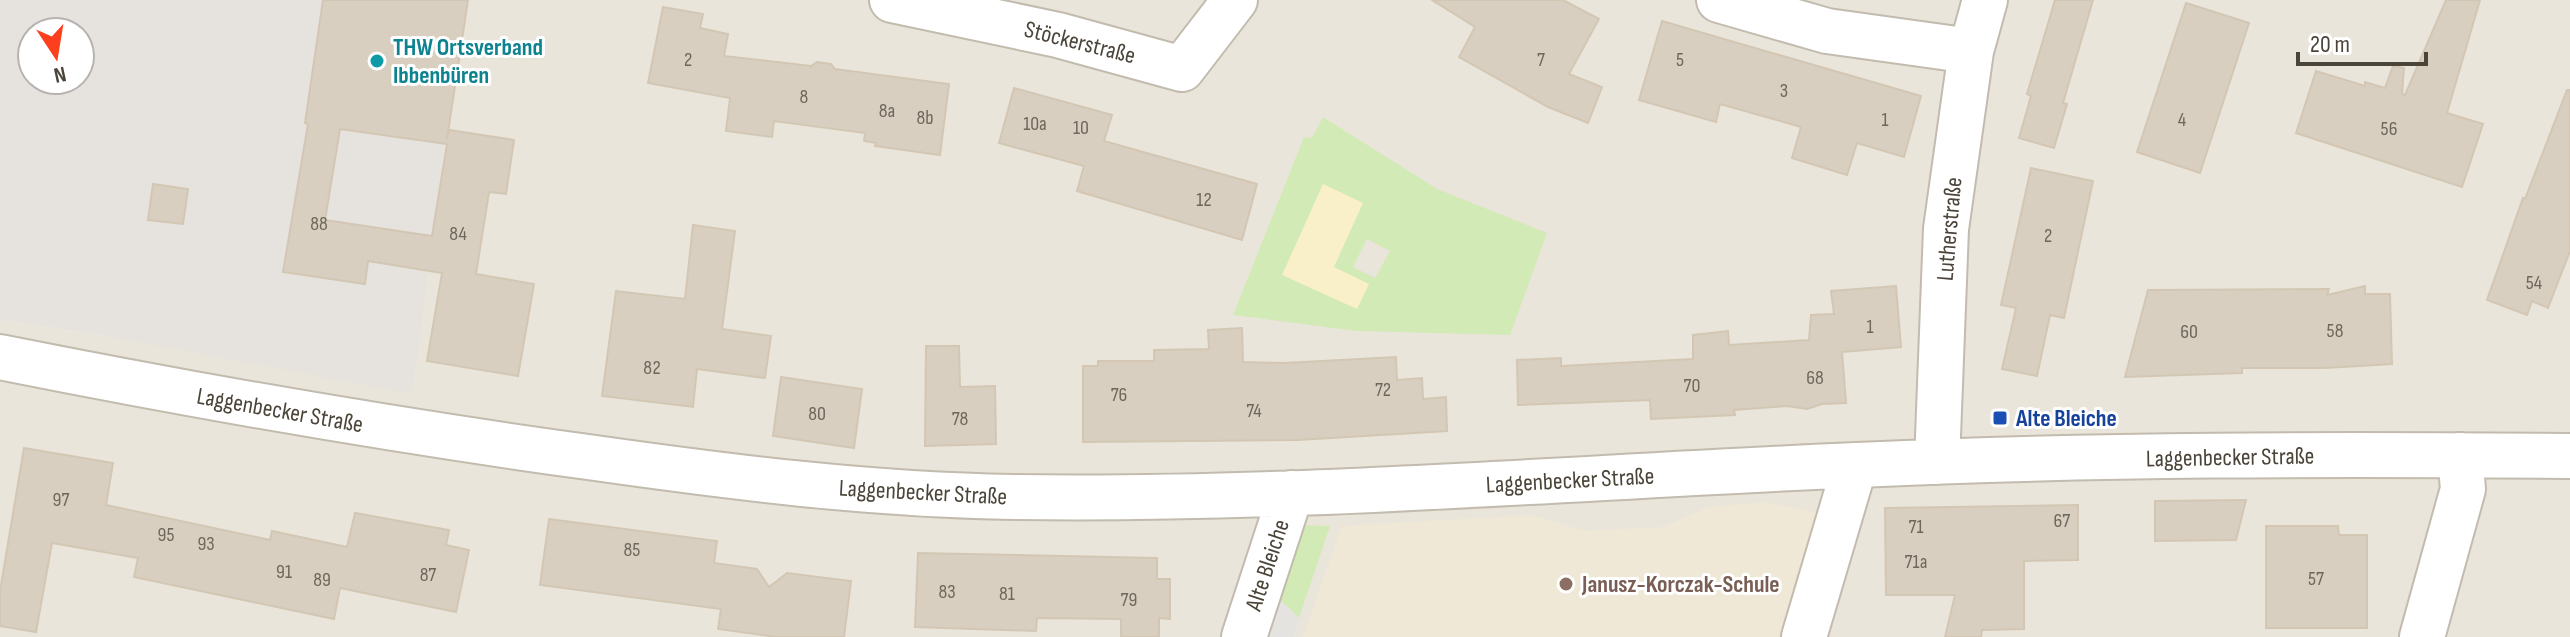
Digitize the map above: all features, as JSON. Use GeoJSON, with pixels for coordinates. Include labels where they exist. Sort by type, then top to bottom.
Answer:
{"type":"FeatureCollection","features":[{"type":"Feature","properties":{"kind":"street","name":"Stöckerstraße"},"geometry":{"type":"LineString","coordinates":[[892,0],[1058,35],[1182,69],[1235,0]]}},
{"type":"Feature","properties":{"kind":"street"},"geometry":{"type":"LineString","coordinates":[[1719,0],[1827,31],[1971,51]]}},
{"type":"Feature","properties":{"kind":"street","name":"Lutherstraße"},"geometry":{"type":"LineString","coordinates":[[1937,462],[1946,229],[1971,51],[1985,0]]}},
{"type":"Feature","properties":{"kind":"street","name":"Laggenbecker Straße"},"geometry":{"type":"LineString","coordinates":[[0,357],[337,421],[759,480],[878,491],[1013,497],[1291,493],[1937,462],[2570,456]]}},
{"type":"Feature","properties":{"kind":"street"},"geometry":{"type":"LineString","coordinates":[[2422,637],[2463,489],[2460,455]]}},
{"type":"Feature","properties":{"kind":"street"},"geometry":{"type":"LineString","coordinates":[[1804,637],[1855,465]]}},
{"type":"Feature","properties":{"kind":"street","name":"Alte Bleiche"},"geometry":{"type":"LineString","coordinates":[[1244,637],[1291,493]]}},
{"type":"Feature","properties":{"kind":"shaded area"},"geometry":{"type":"Polygon","coordinates":[[[0,0],[463,0],[412,394],[114,337],[0,320],[0,0]]]}},
{"type":"Feature","properties":{"kind":"shaded area"},"geometry":{"type":"Polygon","coordinates":[[[463,0],[2570,0],[2570,637],[0,637],[0,320],[114,337],[463,0]]]}},
{"type":"Feature","properties":{"kind":"shaded area","name":"Janusz-Korczak-Schule"},"geometry":{"type":"Polygon","coordinates":[[[1765,502],[1819,513],[1793,637],[1303,637],[1342,526],[1533,515],[1584,531],[1663,527],[1709,507],[1765,502]]]}},
{"type":"Feature","properties":{"kind":"shaded area"},"geometry":{"type":"Polygon","coordinates":[[[1273,593],[1299,618],[1293,637],[1259,637],[1273,593]]]}},
{"type":"Feature","properties":{"kind":"green space"},"geometry":{"type":"Polygon","coordinates":[[[1323,117],[1437,189],[1547,233],[1510,335],[1357,331],[1233,315],[1304,137],[1312,138],[1323,117]],[[1367,239],[1353,267],[1375,278],[1390,251],[1367,239]]]}},
{"type":"Feature","properties":{"kind":"green space"},"geometry":{"type":"Polygon","coordinates":[[[1303,525],[1330,526],[1299,618],[1273,593],[1303,525]]]}},
{"type":"Feature","properties":{"kind":"sand"},"geometry":{"type":"Polygon","coordinates":[[[1323,184],[1363,203],[1334,267],[1369,284],[1357,309],[1282,275],[1323,184]]]}},
{"type":"Feature","properties":{"kind":"building"},"geometry":{"type":"Polygon","coordinates":[[[323,0],[468,0],[447,139],[449,130],[514,140],[506,194],[489,192],[476,274],[534,284],[518,376],[427,361],[442,273],[368,261],[365,284],[283,272],[308,124],[305,123],[323,0]],[[340,129],[325,220],[432,236],[447,144],[340,129]]]}},
{"type":"Feature","properties":{"kind":"building"},"geometry":{"type":"Polygon","coordinates":[[[1432,0],[1563,0],[1599,19],[1569,74],[1602,87],[1588,123],[1548,107],[1459,57],[1475,27],[1432,0]]]}},
{"type":"Feature","properties":{"kind":"building"},"geometry":{"type":"Polygon","coordinates":[[[2055,0],[2093,0],[2063,103],[2067,104],[2054,148],[2019,138],[2031,96],[2027,94],[2055,0]]]}},
{"type":"Feature","properties":{"kind":"building"},"geometry":{"type":"Polygon","coordinates":[[[2446,0],[2480,0],[2447,113],[2483,124],[2462,187],[2296,133],[2316,71],[2365,86],[2365,82],[2385,88],[2393,66],[2404,68],[2402,94],[2405,95],[2446,0]]]}},
{"type":"Feature","properties":{"kind":"building"},"geometry":{"type":"Polygon","coordinates":[[[2186,3],[2249,23],[2200,173],[2137,152],[2186,3]]]}},
{"type":"Feature","properties":{"kind":"building"},"geometry":{"type":"Polygon","coordinates":[[[663,7],[703,14],[700,28],[728,34],[724,56],[811,66],[817,62],[831,64],[835,69],[949,84],[940,155],[875,146],[876,143],[864,141],[865,133],[774,121],[772,137],[726,131],[730,98],[648,83],[663,7]]]}},
{"type":"Feature","properties":{"kind":"building"},"geometry":{"type":"Polygon","coordinates":[[[1662,21],[1921,96],[1904,157],[1857,143],[1847,175],[1792,158],[1801,127],[1720,104],[1716,122],[1639,100],[1662,21]]]}},
{"type":"Feature","properties":{"kind":"building"},"geometry":{"type":"Polygon","coordinates":[[[1014,88],[1112,115],[1104,141],[1257,184],[1242,240],[1077,191],[1084,166],[999,143],[1014,88]]]}},
{"type":"Feature","properties":{"kind":"building"},"geometry":{"type":"Polygon","coordinates":[[[2567,90],[2570,90],[2570,251],[2548,308],[2532,301],[2527,315],[2487,300],[2523,198],[2567,90]]]}},
{"type":"Feature","properties":{"kind":"building"},"geometry":{"type":"Polygon","coordinates":[[[2031,168],[2093,181],[2064,318],[2050,315],[2037,376],[2002,369],[2016,308],[2001,305],[2031,168]]]}},
{"type":"Feature","properties":{"kind":"building"},"geometry":{"type":"Polygon","coordinates":[[[153,184],[188,189],[183,224],[148,220],[153,184]]]}},
{"type":"Feature","properties":{"kind":"building"},"geometry":{"type":"Polygon","coordinates":[[[693,225],[735,231],[722,329],[771,336],[765,378],[697,369],[693,407],[602,396],[616,291],[685,299],[693,225]]]}},
{"type":"Feature","properties":{"kind":"building"},"geometry":{"type":"Polygon","coordinates":[[[1896,286],[1901,347],[1842,352],[1846,403],[1822,404],[1807,409],[1787,406],[1734,410],[1735,415],[1651,419],[1650,400],[1518,405],[1517,360],[1561,358],[1561,366],[1693,359],[1693,335],[1728,331],[1729,345],[1809,340],[1811,315],[1834,314],[1831,291],[1896,286]]]}},
{"type":"Feature","properties":{"kind":"building"},"geometry":{"type":"Polygon","coordinates":[[[2365,286],[2365,294],[2390,294],[2392,364],[2242,368],[2242,373],[2125,377],[2148,290],[2329,289],[2327,295],[2365,286]]]}},
{"type":"Feature","properties":{"kind":"building"},"geometry":{"type":"Polygon","coordinates":[[[1242,328],[1243,362],[1396,357],[1397,380],[1422,378],[1423,399],[1446,397],[1447,431],[1298,440],[1083,442],[1083,366],[1098,366],[1098,361],[1154,361],[1154,350],[1209,349],[1208,330],[1242,328]]]}},
{"type":"Feature","properties":{"kind":"building"},"geometry":{"type":"Polygon","coordinates":[[[926,346],[959,346],[960,387],[995,386],[996,444],[925,446],[926,346]]]}},
{"type":"Feature","properties":{"kind":"building"},"geometry":{"type":"Polygon","coordinates":[[[781,377],[862,389],[854,448],[773,436],[781,377]]]}},
{"type":"Feature","properties":{"kind":"building"},"geometry":{"type":"Polygon","coordinates":[[[24,448],[113,463],[106,505],[270,540],[272,531],[347,547],[355,513],[449,530],[446,545],[469,550],[456,612],[340,588],[334,619],[134,577],[138,558],[52,543],[36,632],[0,626],[0,591],[24,448]]]}},
{"type":"Feature","properties":{"kind":"building"},"geometry":{"type":"Polygon","coordinates":[[[2246,500],[2236,540],[2155,541],[2155,501],[2246,500]]]}},
{"type":"Feature","properties":{"kind":"building"},"geometry":{"type":"Polygon","coordinates":[[[2078,505],[2078,560],[2024,561],[2024,629],[1982,630],[1981,637],[1945,637],[1955,595],[1886,595],[1885,508],[2078,505]]]}},
{"type":"Feature","properties":{"kind":"building"},"geometry":{"type":"Polygon","coordinates":[[[549,519],[717,541],[714,563],[757,569],[769,587],[787,573],[851,581],[844,637],[777,637],[718,629],[721,609],[540,585],[549,519]]]}},
{"type":"Feature","properties":{"kind":"building"},"geometry":{"type":"Polygon","coordinates":[[[2266,526],[2338,526],[2339,535],[2367,535],[2367,628],[2266,628],[2266,526]]]}},
{"type":"Feature","properties":{"kind":"building"},"geometry":{"type":"Polygon","coordinates":[[[918,553],[1157,558],[1157,579],[1170,579],[1170,619],[1159,618],[1159,637],[1121,637],[1121,619],[1037,618],[1036,631],[915,627],[918,553]]]}},
{"type":"Feature","properties":{"kind":"place","name":"THW Ortsverband Ibbenbüren"},"geometry":{"type":"Point","coordinates":[377,61]}},
{"type":"Feature","properties":{"kind":"place","name":"Alte Bleiche"},"geometry":{"type":"Point","coordinates":[2000,418]}},
{"type":"Feature","properties":{"kind":"place","name":"Janusz-Korczak-Schule"},"geometry":{"type":"Point","coordinates":[1566,584]}}]}
